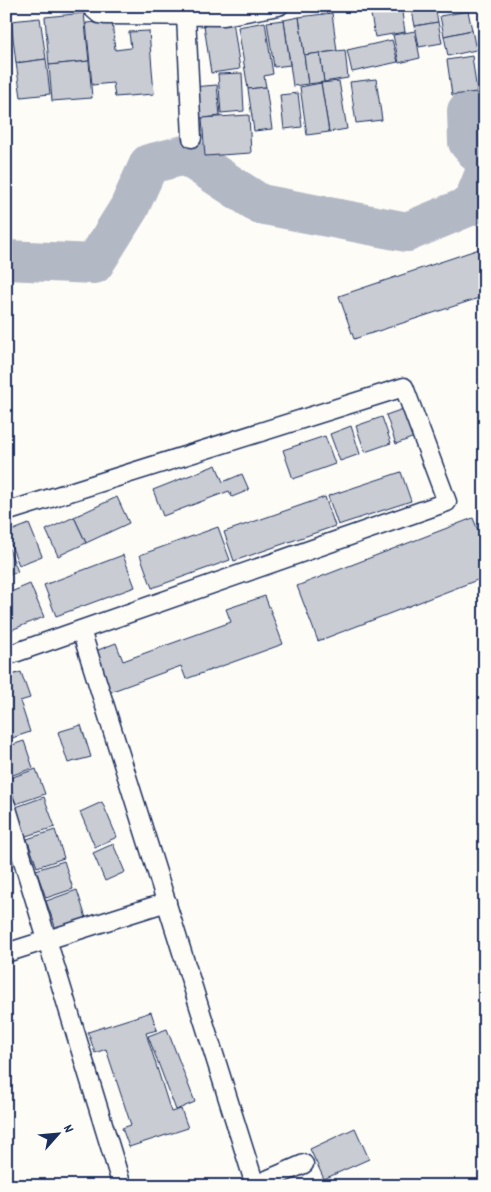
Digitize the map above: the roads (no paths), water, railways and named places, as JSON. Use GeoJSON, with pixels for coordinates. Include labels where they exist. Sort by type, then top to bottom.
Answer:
{"type":"FeatureCollection","features":[{"type":"Feature","properties":{"kind":"street"},"geometry":{"type":"LineString","coordinates":[[90,6],[100,14],[106,15],[186,16],[224,16],[279,6]]}},
{"type":"Feature","properties":{"kind":"street"},"geometry":{"type":"LineString","coordinates":[[186,16],[192,138]]}},
{"type":"Feature","properties":{"kind":"street"},"geometry":{"type":"LineString","coordinates":[[6,512],[404,386],[447,502],[6,656]]}},
{"type":"Feature","properties":{"kind":"street"},"geometry":{"type":"LineString","coordinates":[[82,630],[254,1185],[304,1164]]}},
{"type":"Feature","properties":{"kind":"street"},"geometry":{"type":"LineString","coordinates":[[6,805],[122,1186]]}},
{"type":"Feature","properties":{"kind":"street"},"geometry":{"type":"LineString","coordinates":[[6,953],[167,902]]}},
{"type":"Feature","properties":{"kind":"waterway"},"geometry":{"type":"LineString","coordinates":[[485,108],[467,111],[468,142],[485,162]]}},
{"type":"Feature","properties":{"kind":"waterway"},"geometry":{"type":"LineString","coordinates":[[6,260],[94,264],[129,208],[149,164],[185,155],[260,204],[407,232],[472,205],[485,173]]}}]}
